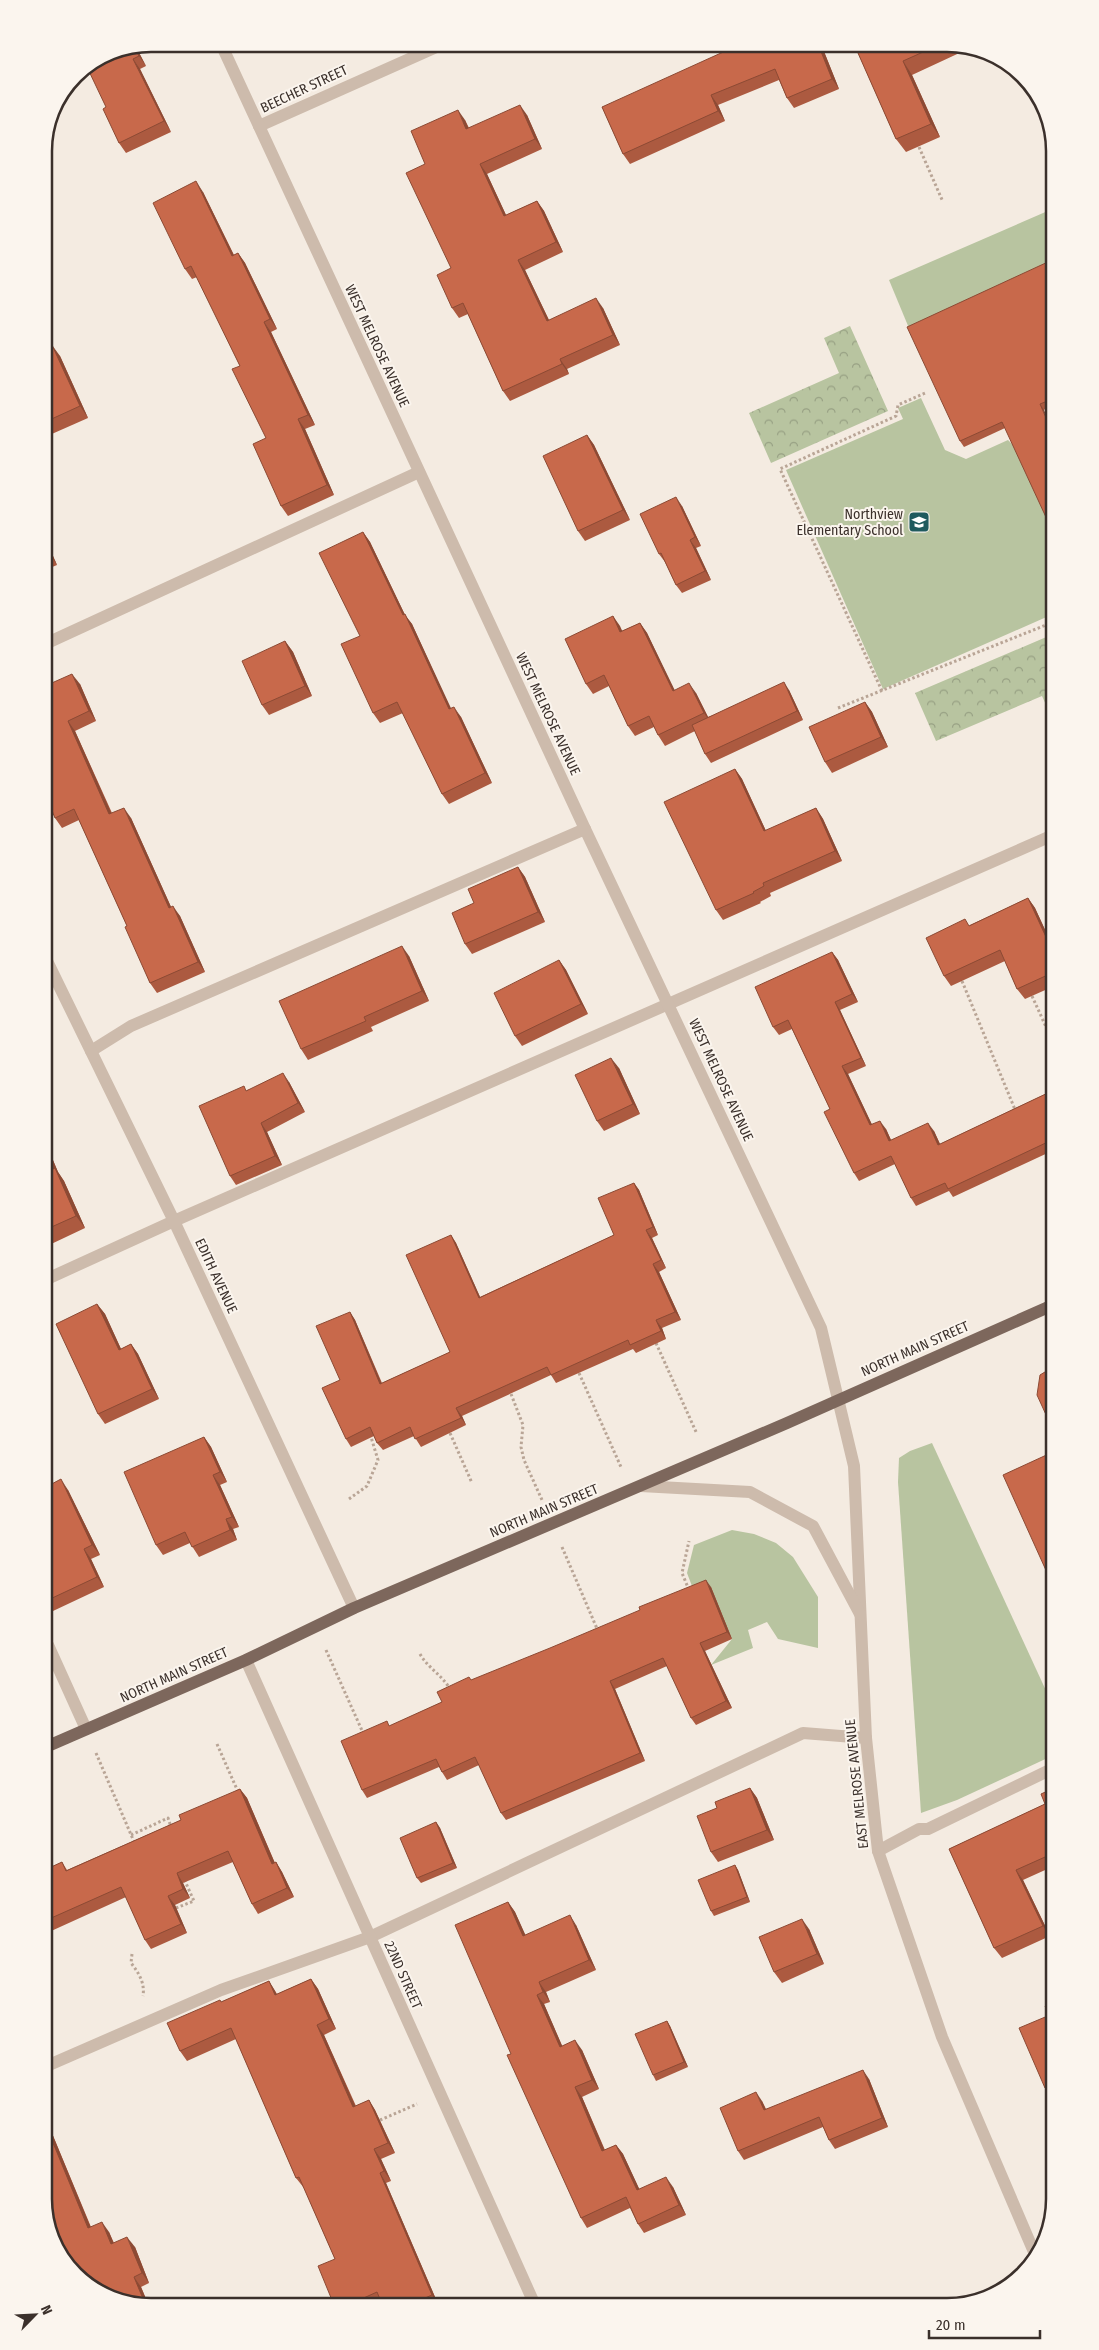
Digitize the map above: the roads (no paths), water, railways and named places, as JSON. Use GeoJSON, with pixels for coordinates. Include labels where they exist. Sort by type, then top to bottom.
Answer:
{"type":"FeatureCollection","features":[{"type":"Feature","properties":{"kind":"main road","name":"NORTH MAIN STREET"},"geometry":{"type":"LineString","coordinates":[[52,1744],[246,1660],[354,1608],[707,1458],[1046,1308]]}},
{"type":"Feature","properties":{"kind":"street","name":"WEST MELROSE AVENUE"},"geometry":{"type":"LineString","coordinates":[[225,53],[584,828],[821,1328],[838,1399]]}},
{"type":"Feature","properties":{"kind":"street","name":"BEECHER STREET"},"geometry":{"type":"LineString","coordinates":[[259,126],[423,53]]}},
{"type":"Feature","properties":{"kind":"street"},"geometry":{"type":"LineString","coordinates":[[53,640],[418,472]]}},
{"type":"Feature","properties":{"kind":"street"},"geometry":{"type":"LineString","coordinates":[[91,1051],[131,1026],[584,828]]}},
{"type":"Feature","properties":{"kind":"street"},"geometry":{"type":"LineString","coordinates":[[52,1277],[174,1221],[1046,838]]}},
{"type":"Feature","properties":{"kind":"street","name":"EDITH AVENUE"},"geometry":{"type":"LineString","coordinates":[[53,972],[174,1221],[354,1608]]}},
{"type":"Feature","properties":{"kind":"street","name":"EAST MELROSE AVENUE"},"geometry":{"type":"LineString","coordinates":[[838,1399],[854,1466],[866,1738],[878,1851],[942,2037],[1032,2248]]}},
{"type":"Feature","properties":{"kind":"street"},"geometry":{"type":"LineString","coordinates":[[636,1488],[750,1492],[813,1526],[862,1618]]}},
{"type":"Feature","properties":{"kind":"street"},"geometry":{"type":"LineString","coordinates":[[52,1655],[86,1730]]}},
{"type":"Feature","properties":{"kind":"street","name":"22ND STREET"},"geometry":{"type":"LineString","coordinates":[[246,1660],[532,2297]]}},
{"type":"Feature","properties":{"kind":"street"},"geometry":{"type":"LineString","coordinates":[[52,2064],[221,1990],[370,1937],[803,1733],[866,1738]]}},
{"type":"Feature","properties":{"kind":"street"},"geometry":{"type":"LineString","coordinates":[[878,1851],[919,1829],[928,1829],[1046,1772]]}},
{"type":"Feature","properties":{"kind":"place","name":"Northview Elementary School"},"geometry":{"type":"Point","coordinates":[919,522]}}]}
